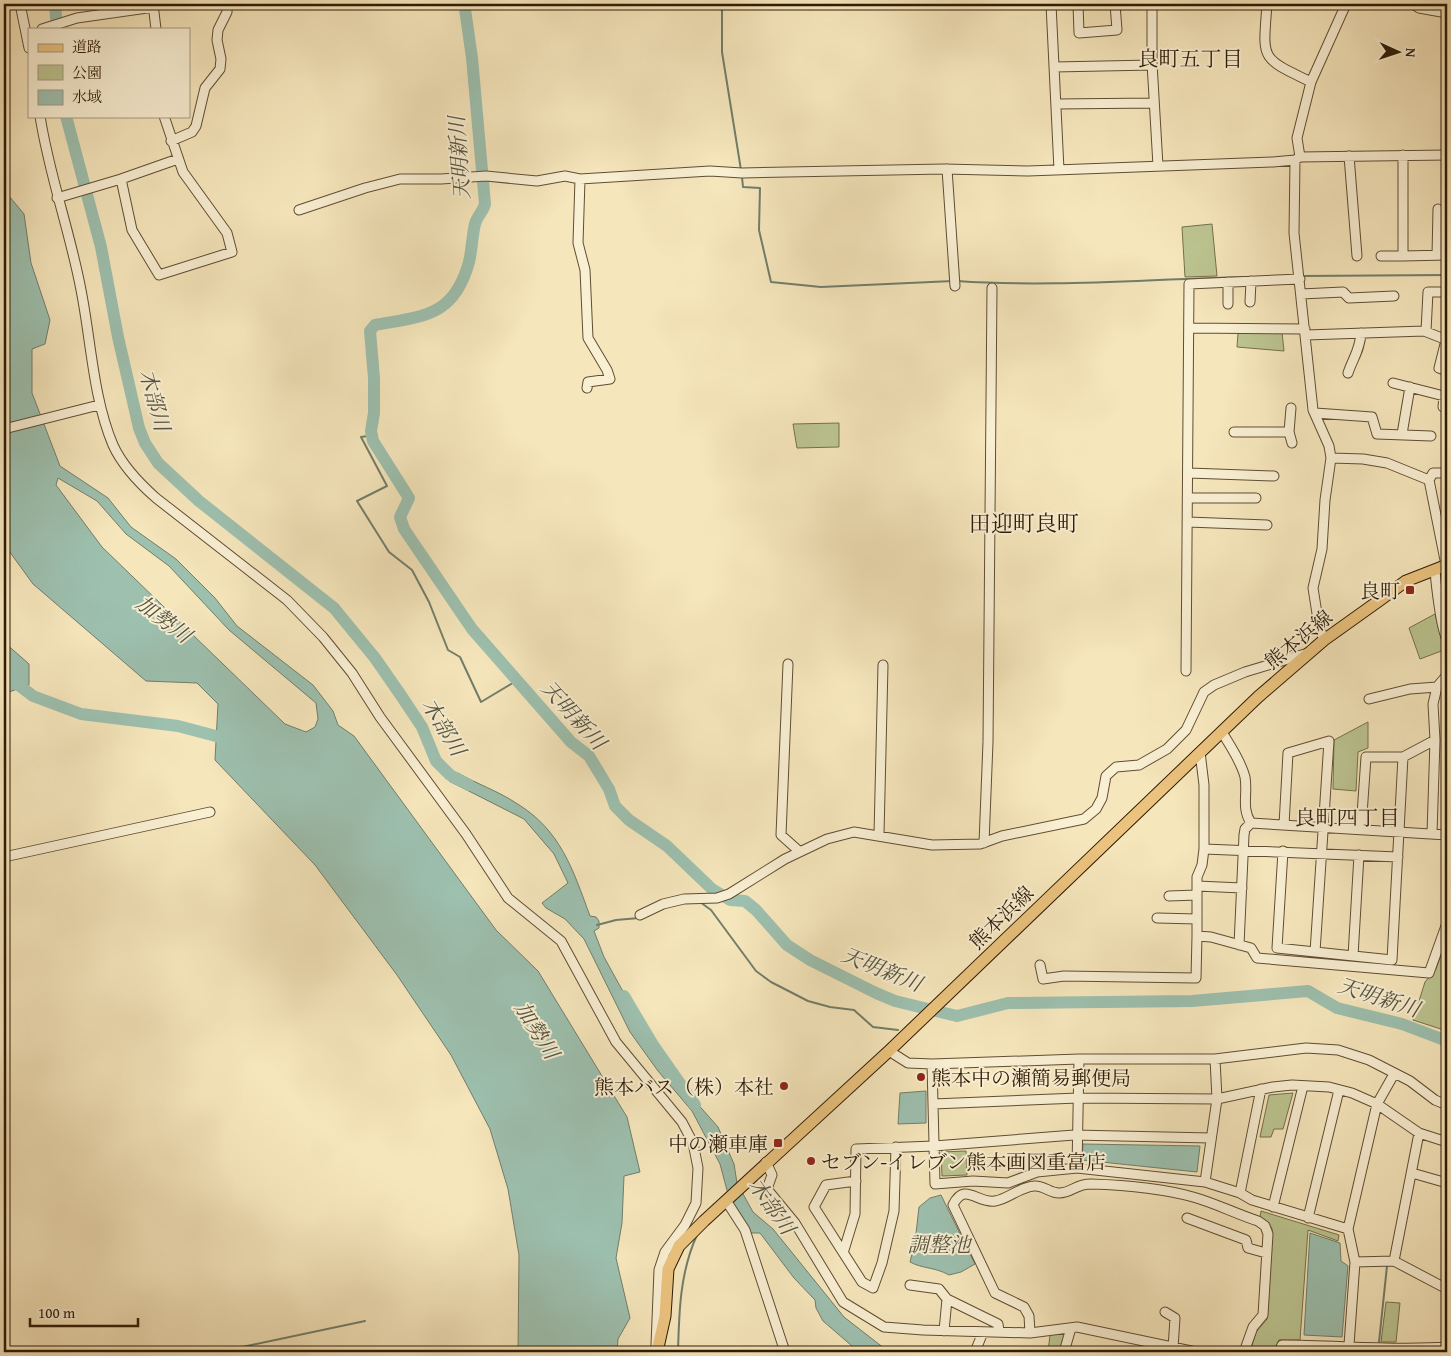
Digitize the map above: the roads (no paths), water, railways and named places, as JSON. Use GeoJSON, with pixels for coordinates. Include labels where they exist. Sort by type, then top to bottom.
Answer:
{"type":"FeatureCollection","features":[{"type":"Feature","properties":{"kind":"main road","name":"熊本浜線"},"geometry":{"type":"LineString","coordinates":[[657,1352],[665,1316],[668,1268],[679,1246],[727,1202],[753,1174],[889,1051],[1258,697],[1324,640],[1406,582],[1443,567]]}},
{"type":"Feature","properties":{"kind":"street"},"geometry":{"type":"LineString","coordinates":[[20,4],[28,43]]}},
{"type":"Feature","properties":{"kind":"street"},"geometry":{"type":"LineString","coordinates":[[171,141],[192,132],[196,126],[205,88],[220,69],[221,59],[217,40],[218,30],[227,12],[227,4]]}},
{"type":"Feature","properties":{"kind":"street"},"geometry":{"type":"LineString","coordinates":[[1051,4],[1059,170]]}},
{"type":"Feature","properties":{"kind":"street"},"geometry":{"type":"LineString","coordinates":[[1078,4],[1079,33],[1117,30],[1115,4]]}},
{"type":"Feature","properties":{"kind":"street"},"geometry":{"type":"LineString","coordinates":[[1152,4],[1152,65],[1158,166]]}},
{"type":"Feature","properties":{"kind":"street"},"geometry":{"type":"LineString","coordinates":[[1267,4],[1265,51],[1272,61],[1311,82]]}},
{"type":"Feature","properties":{"kind":"street"},"geometry":{"type":"LineString","coordinates":[[1324,640],[1319,626],[1313,588],[1322,549],[1325,500],[1331,458],[1329,446],[1315,413],[1294,232],[1298,158],[1297,138],[1311,82],[1346,4]]}},
{"type":"Feature","properties":{"kind":"street"},"geometry":{"type":"LineString","coordinates":[[1414,4],[1419,8],[1447,13]]}},
{"type":"Feature","properties":{"kind":"street"},"geometry":{"type":"LineString","coordinates":[[42,28],[73,20],[153,6],[156,28]]}},
{"type":"Feature","properties":{"kind":"street"},"geometry":{"type":"LineString","coordinates":[[1054,67],[1152,65]]}},
{"type":"Feature","properties":{"kind":"street"},"geometry":{"type":"LineString","coordinates":[[1056,104],[1154,102]]}},
{"type":"Feature","properties":{"kind":"street"},"geometry":{"type":"LineString","coordinates":[[40,118],[57,198],[80,287],[94,406],[113,445],[140,483],[287,600],[346,666],[508,898],[561,941],[616,1042],[682,1122],[693,1144],[698,1168],[696,1203],[685,1225],[665,1252],[659,1270],[657,1352]]}},
{"type":"Feature","properties":{"kind":"street"},"geometry":{"type":"LineString","coordinates":[[121,179],[132,230],[159,275],[232,252],[227,233],[183,172],[165,118]]}},
{"type":"Feature","properties":{"kind":"street"},"geometry":{"type":"LineString","coordinates":[[1403,155],[1403,256]]}},
{"type":"Feature","properties":{"kind":"street"},"geometry":{"type":"LineString","coordinates":[[1349,156],[1357,256]]}},
{"type":"Feature","properties":{"kind":"street"},"geometry":{"type":"LineString","coordinates":[[299,210],[365,188],[400,179],[486,176],[537,181],[565,176],[580,179],[680,172],[741,173],[947,169],[1059,170],[1349,156],[1447,156]]}},
{"type":"Feature","properties":{"kind":"street"},"geometry":{"type":"LineString","coordinates":[[57,198],[121,179],[178,159]]}},
{"type":"Feature","properties":{"kind":"street"},"geometry":{"type":"LineString","coordinates":[[947,169],[955,286]]}},
{"type":"Feature","properties":{"kind":"street"},"geometry":{"type":"LineString","coordinates":[[580,179],[578,243],[585,270],[588,338],[607,370],[610,379],[588,382],[586,388]]}},
{"type":"Feature","properties":{"kind":"street"},"geometry":{"type":"LineString","coordinates":[[1437,255],[1438,209]]}},
{"type":"Feature","properties":{"kind":"street"},"geometry":{"type":"LineString","coordinates":[[1381,256],[1447,255]]}},
{"type":"Feature","properties":{"kind":"street"},"geometry":{"type":"LineString","coordinates":[[1186,671],[1189,498],[1189,284],[1299,277]]}},
{"type":"Feature","properties":{"kind":"street"},"geometry":{"type":"LineString","coordinates":[[1250,302],[1251,281]]}},
{"type":"Feature","properties":{"kind":"street"},"geometry":{"type":"LineString","coordinates":[[1228,282],[1228,304]]}},
{"type":"Feature","properties":{"kind":"street"},"geometry":{"type":"LineString","coordinates":[[984,843],[988,742],[992,288]]}},
{"type":"Feature","properties":{"kind":"street"},"geometry":{"type":"LineString","coordinates":[[1301,294],[1343,292],[1349,298],[1394,296]]}},
{"type":"Feature","properties":{"kind":"street"},"geometry":{"type":"LineString","coordinates":[[1426,331],[1428,292],[1447,292]]}},
{"type":"Feature","properties":{"kind":"street"},"geometry":{"type":"LineString","coordinates":[[1190,328],[1361,333],[1426,331],[1446,340],[1439,368],[1447,371]]}},
{"type":"Feature","properties":{"kind":"street"},"geometry":{"type":"LineString","coordinates":[[1348,374],[1352,359],[1360,349],[1361,333]]}},
{"type":"Feature","properties":{"kind":"street"},"geometry":{"type":"LineString","coordinates":[[1393,383],[1410,388],[1446,393],[1443,407],[1447,407]]}},
{"type":"Feature","properties":{"kind":"street"},"geometry":{"type":"LineString","coordinates":[[1402,434],[1410,388]]}},
{"type":"Feature","properties":{"kind":"street"},"geometry":{"type":"LineString","coordinates":[[4,429],[94,406]]}},
{"type":"Feature","properties":{"kind":"street"},"geometry":{"type":"LineString","coordinates":[[1290,408],[1289,432],[1292,443]]}},
{"type":"Feature","properties":{"kind":"street"},"geometry":{"type":"LineString","coordinates":[[1315,413],[1372,417],[1377,434],[1432,436]]}},
{"type":"Feature","properties":{"kind":"street"},"geometry":{"type":"LineString","coordinates":[[1234,432],[1289,432]]}},
{"type":"Feature","properties":{"kind":"street"},"geometry":{"type":"LineString","coordinates":[[1331,458],[1363,458],[1387,463],[1429,480]]}},
{"type":"Feature","properties":{"kind":"street"},"geometry":{"type":"LineString","coordinates":[[1189,473],[1274,476]]}},
{"type":"Feature","properties":{"kind":"street"},"geometry":{"type":"LineString","coordinates":[[1447,473],[1433,473],[1429,480],[1443,567],[1437,592],[1443,631],[1447,639]]}},
{"type":"Feature","properties":{"kind":"street"},"geometry":{"type":"LineString","coordinates":[[1189,498],[1256,498]]}},
{"type":"Feature","properties":{"kind":"street"},"geometry":{"type":"LineString","coordinates":[[1188,522],[1267,525]]}},
{"type":"Feature","properties":{"kind":"street"},"geometry":{"type":"LineString","coordinates":[[640,915],[663,904],[684,899],[717,898],[729,894],[800,852],[827,839],[854,832],[932,845],[984,843],[1002,836],[1041,827],[1062,826],[1084,819],[1096,809],[1102,798],[1106,776],[1116,767],[1139,765],[1167,748],[1186,730],[1204,692],[1214,685],[1245,672],[1310,652]]}},
{"type":"Feature","properties":{"kind":"street"},"geometry":{"type":"LineString","coordinates":[[788,664],[782,835],[800,852]]}},
{"type":"Feature","properties":{"kind":"street"},"geometry":{"type":"LineString","coordinates":[[879,835],[883,665]]}},
{"type":"Feature","properties":{"kind":"street"},"geometry":{"type":"LineString","coordinates":[[1432,834],[1435,740],[1433,704],[1437,687],[1446,677]]}},
{"type":"Feature","properties":{"kind":"street"},"geometry":{"type":"LineString","coordinates":[[1369,699],[1410,689],[1437,687]]}},
{"type":"Feature","properties":{"kind":"street"},"geometry":{"type":"LineString","coordinates":[[1222,732],[1243,770],[1246,781],[1245,808],[1251,823]]}},
{"type":"Feature","properties":{"kind":"street"},"geometry":{"type":"LineString","coordinates":[[1361,829],[1366,757],[1403,757],[1435,740]]}},
{"type":"Feature","properties":{"kind":"street"},"geometry":{"type":"LineString","coordinates":[[1284,825],[1288,753],[1329,741],[1323,853],[1314,952]]}},
{"type":"Feature","properties":{"kind":"street"},"geometry":{"type":"LineString","coordinates":[[1040,965],[1043,979],[1064,976],[1196,978],[1197,877],[1202,865],[1204,849],[1204,785],[1200,752]]}},
{"type":"Feature","properties":{"kind":"street"},"geometry":{"type":"LineString","coordinates":[[1283,851],[1277,948],[1392,960],[1403,757]]}},
{"type":"Feature","properties":{"kind":"street"},"geometry":{"type":"LineString","coordinates":[[4,856],[210,812]]}},
{"type":"Feature","properties":{"kind":"street"},"geometry":{"type":"LineString","coordinates":[[1239,945],[1245,829],[1251,823],[1447,835]]}},
{"type":"Feature","properties":{"kind":"street"},"geometry":{"type":"LineString","coordinates":[[1204,849],[1398,857]]}},
{"type":"Feature","properties":{"kind":"street"},"geometry":{"type":"LineString","coordinates":[[1353,956],[1359,855]]}},
{"type":"Feature","properties":{"kind":"street"},"geometry":{"type":"LineString","coordinates":[[1169,896],[1197,890],[1242,888]]}},
{"type":"Feature","properties":{"kind":"street"},"geometry":{"type":"LineString","coordinates":[[1157,918],[1197,919]]}},
{"type":"Feature","properties":{"kind":"street"},"geometry":{"type":"LineString","coordinates":[[1197,936],[1211,937],[1254,950],[1257,958],[1429,973],[1447,923]]}},
{"type":"Feature","properties":{"kind":"street"},"geometry":{"type":"LineString","coordinates":[[889,1051],[908,1062],[932,1064],[1079,1059],[1215,1059],[1306,1048],[1346,1053],[1369,1060],[1410,1081],[1435,1100],[1447,1105]]}},
{"type":"Feature","properties":{"kind":"street"},"geometry":{"type":"LineString","coordinates":[[1077,1168],[1079,1059]]}},
{"type":"Feature","properties":{"kind":"street"},"geometry":{"type":"LineString","coordinates":[[1205,1182],[1217,1099],[1215,1059]]}},
{"type":"Feature","properties":{"kind":"street"},"geometry":{"type":"LineString","coordinates":[[932,1064],[935,1184],[974,1181],[1008,1183],[1037,1172],[1077,1168],[1205,1182],[1240,1193],[1252,1200],[1348,1229]]}},
{"type":"Feature","properties":{"kind":"street"},"geometry":{"type":"LineString","coordinates":[[1349,1345],[1355,1262],[1348,1229],[1377,1104],[1394,1074]]}},
{"type":"Feature","properties":{"kind":"street"},"geometry":{"type":"LineString","coordinates":[[933,1104],[1078,1098],[1217,1099],[1262,1090],[1303,1086],[1339,1090],[1377,1104],[1419,1133],[1447,1142]]}},
{"type":"Feature","properties":{"kind":"street"},"geometry":{"type":"LineString","coordinates":[[1273,1206],[1303,1086]]}},
{"type":"Feature","properties":{"kind":"street"},"geometry":{"type":"LineString","coordinates":[[1240,1193],[1262,1090]]}},
{"type":"Feature","properties":{"kind":"street"},"geometry":{"type":"LineString","coordinates":[[1308,1218],[1339,1090]]}},
{"type":"Feature","properties":{"kind":"street"},"geometry":{"type":"LineString","coordinates":[[1394,1261],[1419,1133]]}},
{"type":"Feature","properties":{"kind":"street"},"geometry":{"type":"LineString","coordinates":[[844,1250],[855,1214],[856,1149],[934,1146],[1077,1135],[1212,1138]]}},
{"type":"Feature","properties":{"kind":"street"},"geometry":{"type":"LineString","coordinates":[[856,1181],[826,1185],[814,1207],[844,1250],[862,1282],[873,1288],[882,1263],[894,1212],[896,1147]]}},
{"type":"Feature","properties":{"kind":"street"},"geometry":{"type":"LineString","coordinates":[[766,1162],[772,1175],[767,1189],[795,1223],[843,1302],[884,1326],[944,1331],[1030,1333],[1071,1328],[1146,1348],[1173,1348],[1196,1352]]}},
{"type":"Feature","properties":{"kind":"street"},"geometry":{"type":"LineString","coordinates":[[1412,1173],[1447,1184]]}},
{"type":"Feature","properties":{"kind":"street"},"geometry":{"type":"LineString","coordinates":[[1030,1333],[1028,1316],[1024,1307],[995,1293],[952,1205],[956,1198],[966,1194],[973,1194],[983,1202],[992,1202],[1032,1186],[1041,1186],[1053,1193],[1061,1194],[1069,1192],[1079,1184],[1151,1189],[1193,1197],[1258,1221],[1265,1226],[1268,1234],[1263,1315],[1253,1327],[1244,1352]]}},
{"type":"Feature","properties":{"kind":"street"},"geometry":{"type":"LineString","coordinates":[[727,1202],[744,1230],[784,1352]]}},
{"type":"Feature","properties":{"kind":"street"},"geometry":{"type":"LineString","coordinates":[[1186,1218],[1246,1240],[1248,1248],[1266,1253]]}},
{"type":"Feature","properties":{"kind":"street"},"geometry":{"type":"LineString","coordinates":[[1355,1262],[1394,1261],[1447,1289]]}},
{"type":"Feature","properties":{"kind":"street"},"geometry":{"type":"LineString","coordinates":[[910,1285],[939,1289],[947,1299],[998,1324],[999,1331]]}},
{"type":"Feature","properties":{"kind":"street"},"geometry":{"type":"LineString","coordinates":[[944,1331],[947,1299]]}},
{"type":"Feature","properties":{"kind":"street"},"geometry":{"type":"LineString","coordinates":[[1164,1312],[1175,1318],[1173,1348]]}},
{"type":"Feature","properties":{"kind":"street"},"geometry":{"type":"LineString","coordinates":[[1064,1352],[1071,1328]]}},
{"type":"Feature","properties":{"kind":"street"},"geometry":{"type":"LineString","coordinates":[[975,1352],[983,1332]]}},
{"type":"Feature","properties":{"kind":"street"},"geometry":{"type":"LineString","coordinates":[[1279,1352],[1282,1345],[1349,1345],[1413,1350],[1447,1347]]}},
{"type":"Feature","properties":{"kind":"water"},"geometry":{"type":"Polygon","coordinates":[[[4,190],[24,214],[31,263],[50,320],[45,344],[32,349],[32,393],[60,466],[108,498],[131,527],[176,559],[215,598],[237,626],[313,685],[333,711],[338,725],[354,736],[496,930],[538,971],[627,1117],[640,1172],[624,1176],[622,1223],[616,1258],[630,1318],[618,1339],[617,1352],[518,1352],[519,1255],[508,1189],[490,1129],[451,1055],[397,975],[315,865],[215,760],[218,704],[197,683],[146,681],[33,584],[4,544],[4,190]],[[58,478],[56,485],[102,547],[285,724],[306,732],[315,727],[318,719],[316,703],[229,630],[169,566],[126,534],[97,501],[58,478]]]}},
{"type":"Feature","properties":{"kind":"water"},"geometry":{"type":"Polygon","coordinates":[[[4,642],[29,664],[29,685],[6,693],[4,691],[4,642]]]}},
{"type":"Feature","properties":{"kind":"water"},"geometry":{"type":"Polygon","coordinates":[[[458,773],[516,803],[531,814],[555,838],[571,867],[590,916],[596,917],[599,921],[599,928],[594,931],[604,957],[664,1066],[718,1127],[734,1164],[737,1183],[753,1212],[773,1229],[844,1317],[889,1352],[859,1352],[823,1321],[816,1308],[815,1300],[794,1278],[760,1233],[749,1233],[731,1205],[720,1164],[692,1111],[658,1071],[630,1032],[584,939],[565,919],[546,908],[542,903],[568,883],[554,854],[524,819],[449,781],[458,773]]]}},
{"type":"Feature","properties":{"kind":"water"},"geometry":{"type":"Polygon","coordinates":[[[926,1091],[926,1123],[898,1124],[900,1093],[926,1091]]]}},
{"type":"Feature","properties":{"kind":"water"},"geometry":{"type":"Polygon","coordinates":[[[1083,1144],[1200,1146],[1197,1172],[1082,1160],[1083,1144]]]}},
{"type":"Feature","properties":{"kind":"water","name":"調整池"},"geometry":{"type":"Polygon","coordinates":[[[941,1195],[975,1264],[961,1272],[949,1275],[910,1262],[915,1242],[919,1207],[930,1198],[941,1195]]]}},
{"type":"Feature","properties":{"kind":"water"},"geometry":{"type":"Polygon","coordinates":[[[1310,1233],[1340,1243],[1341,1261],[1348,1266],[1342,1337],[1304,1335],[1310,1233]]]}},
{"type":"Feature","properties":{"kind":"waterway","name":"木部川"},"geometry":{"type":"LineString","coordinates":[[55,4],[57,28]]}},
{"type":"Feature","properties":{"kind":"waterway","name":"天明新川"},"geometry":{"type":"LineString","coordinates":[[462,4],[465,9],[472,58],[485,204],[475,224],[469,262],[463,280],[455,294],[434,311],[422,316],[375,325],[370,331],[374,378],[374,413],[371,431],[373,441],[409,498],[400,517],[404,529],[472,629],[571,742],[589,756],[609,789],[615,806],[629,820],[667,846],[712,889],[730,900],[745,901],[756,910],[787,945],[810,960],[895,1001],[957,1016],[1008,1003],[1192,1001],[1308,991],[1337,1008],[1402,1024],[1447,1041]]}},
{"type":"Feature","properties":{"kind":"waterway"},"geometry":{"type":"LineString","coordinates":[[722,4],[722,52],[741,170]]}},
{"type":"Feature","properties":{"kind":"waterway","name":"木部川"},"geometry":{"type":"LineString","coordinates":[[67,118],[101,247],[118,337],[139,428],[145,443],[158,463],[199,501],[334,608],[375,658],[400,694],[422,727],[436,761],[450,775],[469,785]]}},
{"type":"Feature","properties":{"kind":"waterway"},"geometry":{"type":"LineString","coordinates":[[742,177],[743,187],[760,188],[759,230],[771,282],[821,287],[953,281]]}},
{"type":"Feature","properties":{"kind":"waterway"},"geometry":{"type":"LineString","coordinates":[[1302,276],[1447,275]]}},
{"type":"Feature","properties":{"kind":"waterway"},"geometry":{"type":"LineString","coordinates":[[957,281],[1070,283],[1257,277]]}},
{"type":"Feature","properties":{"kind":"waterway"},"geometry":{"type":"LineString","coordinates":[[374,435],[361,437],[387,486],[357,501],[389,552],[412,570],[429,602],[448,650],[460,657],[481,702],[516,681]]}},
{"type":"Feature","properties":{"kind":"waterway","name":"加勢川"},"geometry":{"type":"LineString","coordinates":[[4,674],[33,696],[81,714],[178,726],[231,740]]}},
{"type":"Feature","properties":{"kind":"waterway"},"geometry":{"type":"LineString","coordinates":[[700,902],[711,910],[756,971],[771,982],[808,1001],[830,1007],[854,1010],[873,1027],[898,1030]]}},
{"type":"Feature","properties":{"kind":"waterway"},"geometry":{"type":"LineString","coordinates":[[597,925],[616,920],[639,918]]}},
{"type":"Feature","properties":{"kind":"waterway","name":"木部川"},"geometry":{"type":"LineString","coordinates":[[624,996],[653,1045],[695,1105]]}},
{"type":"Feature","properties":{"kind":"waterway"},"geometry":{"type":"LineString","coordinates":[[678,1352],[680,1307],[684,1278],[691,1249],[697,1235]]}},
{"type":"Feature","properties":{"kind":"waterway"},"geometry":{"type":"LineString","coordinates":[[1379,1342],[1387,1266]]}},
{"type":"Feature","properties":{"kind":"waterway"},"geometry":{"type":"LineString","coordinates":[[218,1352],[365,1321]]}},
{"type":"Feature","properties":{"kind":"waterway"},"geometry":{"type":"LineString","coordinates":[[786,1342],[790,1352]]}},
{"type":"Feature","properties":{"kind":"place","name":"良町"},"geometry":{"type":"Point","coordinates":[1410,590]}},
{"type":"Feature","properties":{"kind":"place","name":"熊本中の瀬簡易郵便局"},"geometry":{"type":"Point","coordinates":[921,1077]}},
{"type":"Feature","properties":{"kind":"place","name":"熊本バス（株）本社"},"geometry":{"type":"Point","coordinates":[784,1086]}},
{"type":"Feature","properties":{"kind":"place","name":"中の瀬車庫"},"geometry":{"type":"Point","coordinates":[778,1143]}},
{"type":"Feature","properties":{"kind":"place","name":"セブン-イレブン熊本画図重富店"},"geometry":{"type":"Point","coordinates":[811,1161]}},
{"type":"Feature","properties":{"kind":"district","name":"良町五丁目"},"geometry":{"type":"Point","coordinates":[1190,58]}},
{"type":"Feature","properties":{"kind":"district","name":"田迎町良町"},"geometry":{"type":"Point","coordinates":[1024,523]}},
{"type":"Feature","properties":{"kind":"district","name":"良町四丁目"},"geometry":{"type":"Point","coordinates":[1347,817]}}]}
